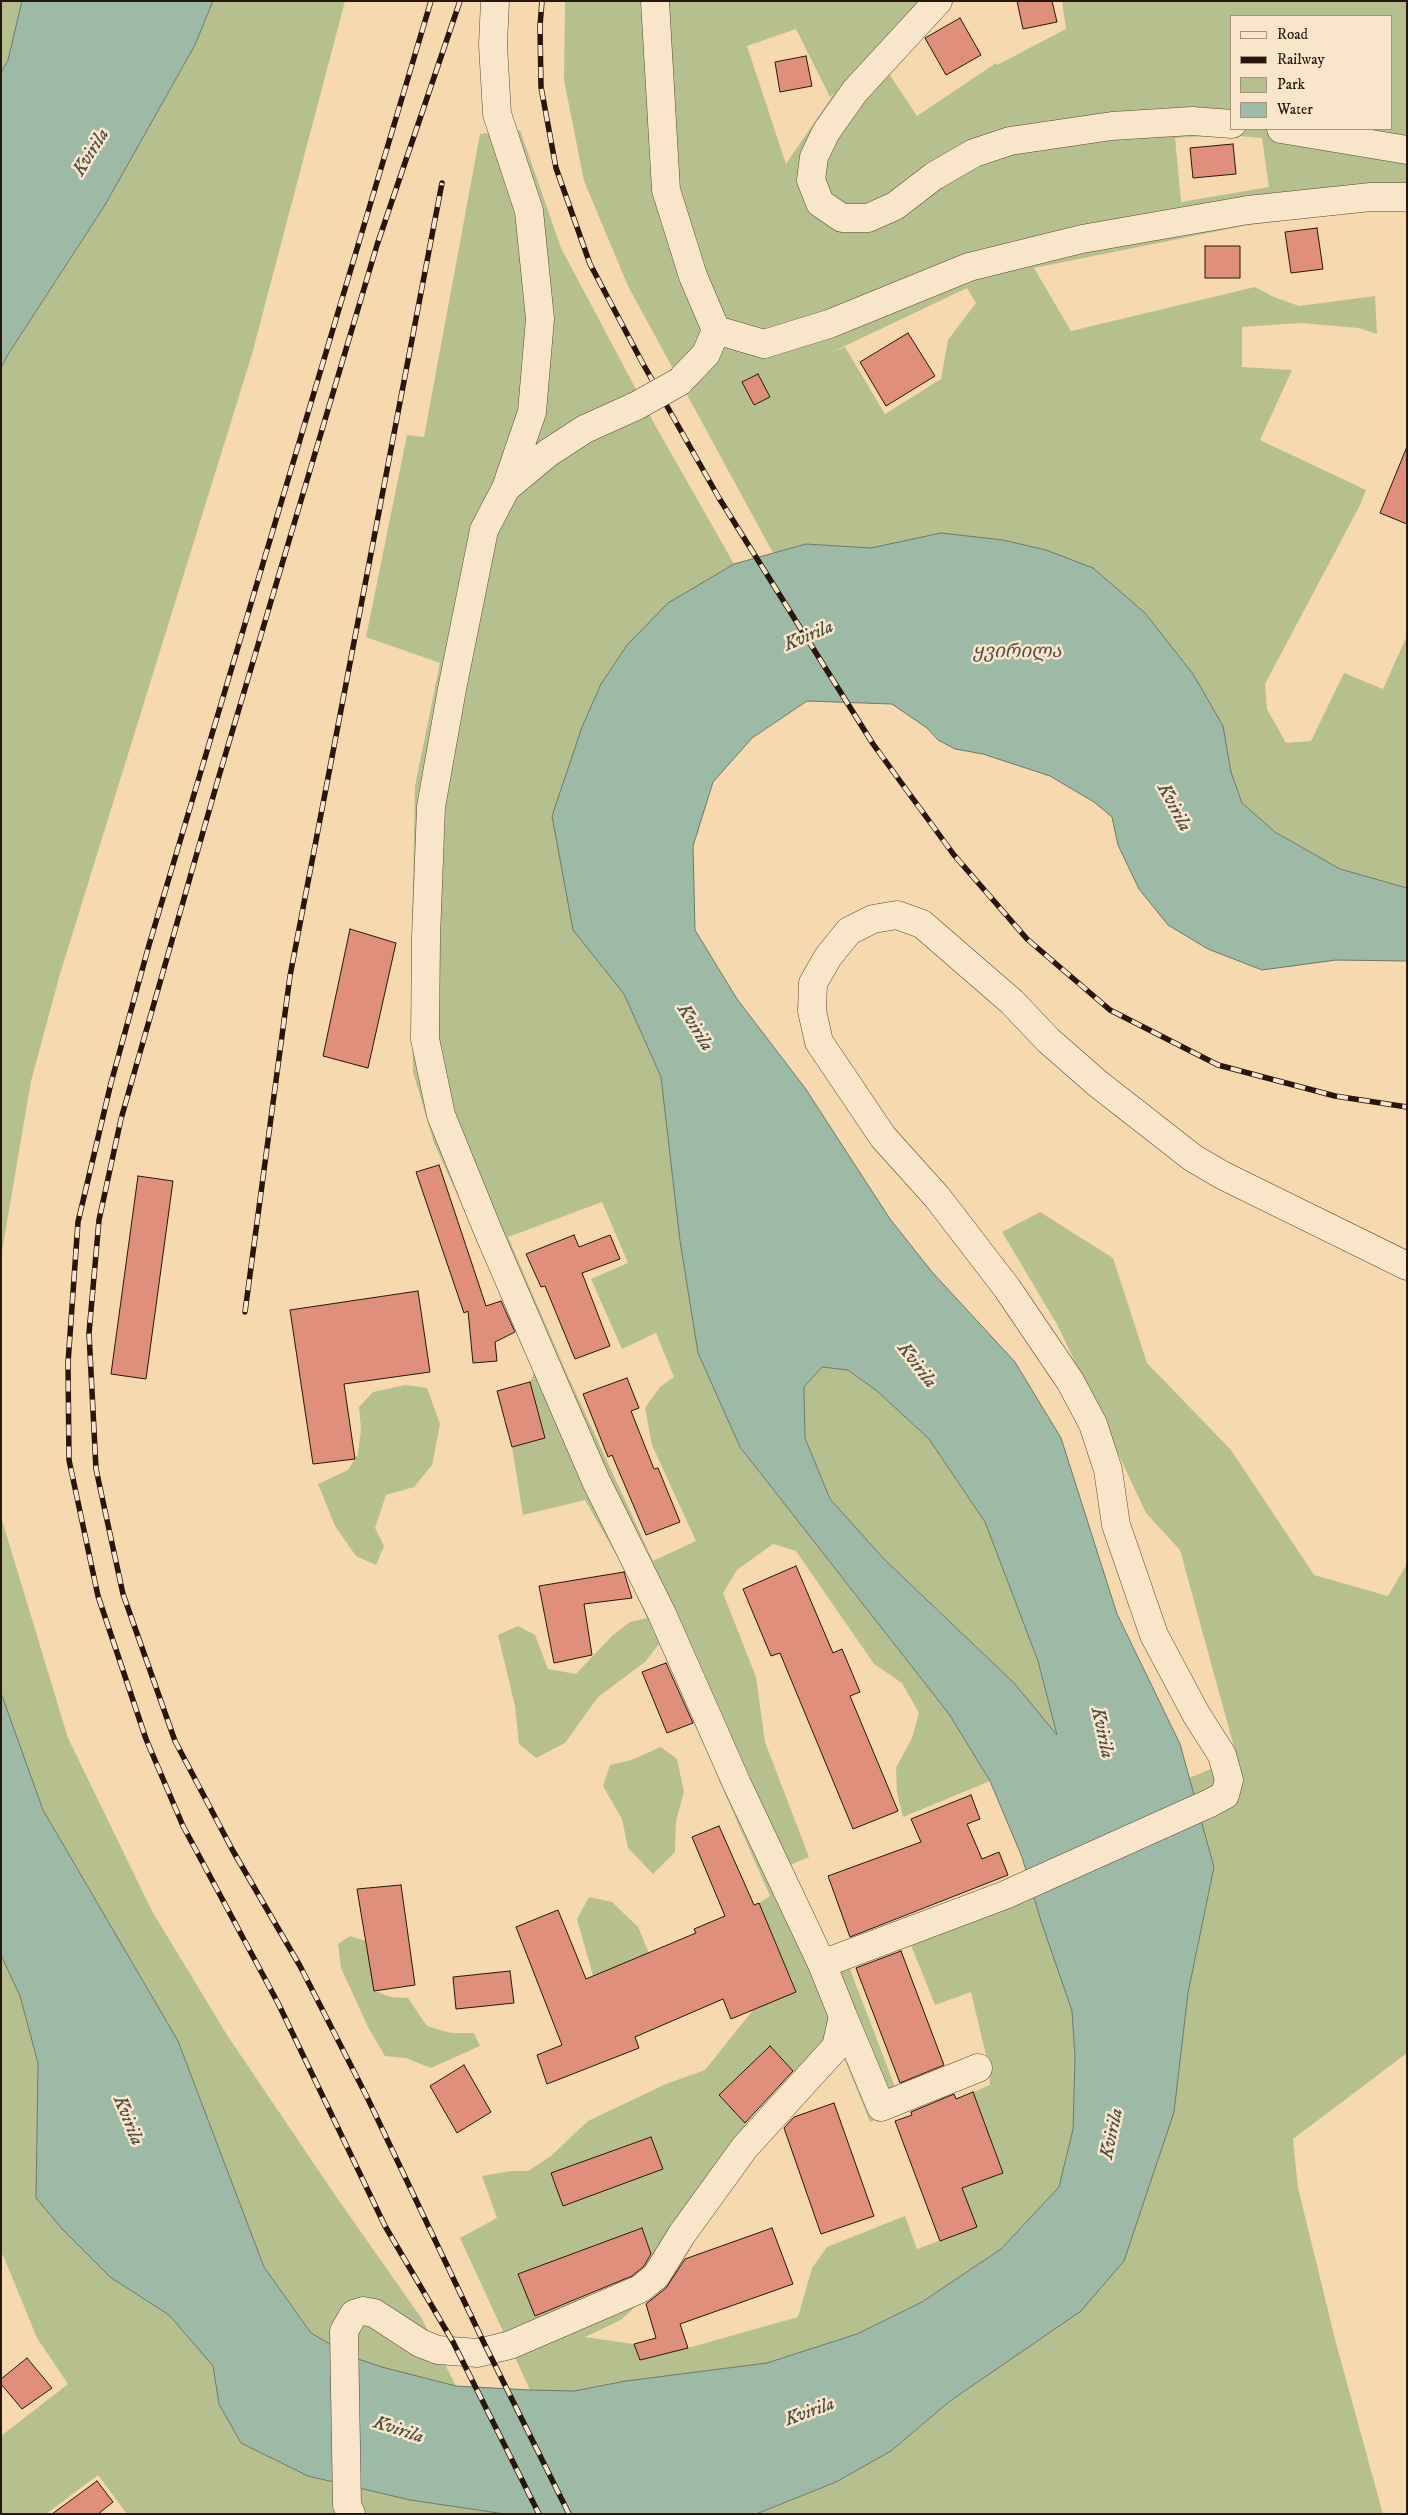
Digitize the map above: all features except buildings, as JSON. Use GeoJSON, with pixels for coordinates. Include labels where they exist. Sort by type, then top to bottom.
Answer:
{"type":"FeatureCollection","features":[{"type":"Feature","properties":{"kind":"street"},"geometry":{"type":"LineString","coordinates":[[495,1],[493,45],[497,114],[529,211],[540,319],[532,412],[506,488],[484,530],[452,689],[431,807],[426,937],[425,1039],[441,1115],[488,1231],[596,1481],[662,1614],[737,1784],[822,1964],[882,2107],[978,2068]]}},
{"type":"Feature","properties":{"kind":"street"},"geometry":{"type":"LineString","coordinates":[[506,488],[548,453],[585,430],[636,406],[679,382],[706,354],[716,330],[693,276],[666,190],[655,1]]}},
{"type":"Feature","properties":{"kind":"street"},"geometry":{"type":"LineString","coordinates":[[938,1],[855,90],[826,132],[814,158],[811,180],[820,203],[842,218],[868,218],[895,206],[942,171],[974,153],[1010,141],[1112,126],[1192,121],[1230,124]]}},
{"type":"Feature","properties":{"kind":"street"},"geometry":{"type":"LineString","coordinates":[[1288,130],[1407,150]]}},
{"type":"Feature","properties":{"kind":"street"},"geometry":{"type":"LineString","coordinates":[[716,330],[764,344],[829,324],[969,268],[1082,239],[1248,210],[1371,197],[1407,197]]}},
{"type":"Feature","properties":{"kind":"street"},"geometry":{"type":"LineString","coordinates":[[822,1964],[1005,1895],[1210,1803],[1225,1795],[1228,1780],[1222,1755],[1196,1714],[1154,1635],[1116,1525],[1108,1470],[1093,1424],[1070,1381],[1026,1312],[937,1197],[883,1137],[819,1042],[812,1012],[813,984],[828,957],[849,931],[873,919],[896,915],[922,924],[1012,1002],[1048,1040],[1097,1083],[1193,1158],[1222,1175],[1407,1266]]}},
{"type":"Feature","properties":{"kind":"street"},"geometry":{"type":"LineString","coordinates":[[349,2509],[344,2331],[354,2314],[363,2311],[374,2313],[406,2332],[420,2343],[438,2350],[478,2352],[510,2345],[640,2289],[656,2276],[682,2234],[745,2147],[836,2047],[843,2016]]}},
{"type":"Feature","properties":{"kind":"green space"},"geometry":{"type":"Polygon","coordinates":[[[1,1],[22,1],[8,60],[1,73],[1,1]]]}},
{"type":"Feature","properties":{"kind":"green space"},"geometry":{"type":"Polygon","coordinates":[[[213,1],[345,1],[252,354],[60,974],[31,1081],[1,1257],[1,368],[105,205],[195,45],[213,1]]]}},
{"type":"Feature","properties":{"kind":"green space"},"geometry":{"type":"Polygon","coordinates":[[[565,1],[955,1],[888,72],[917,116],[996,63],[997,65],[1066,29],[1062,1],[1407,1],[1407,208],[1377,208],[1243,226],[1034,268],[1071,331],[1255,287],[1274,297],[1299,306],[1375,296],[1377,334],[1359,328],[1301,323],[1242,327],[1242,367],[1292,370],[1260,440],[1366,490],[1359,507],[1265,684],[1267,709],[1286,743],[1311,741],[1344,673],[1383,689],[1407,636],[1407,888],[1340,869],[1275,832],[1242,803],[1231,772],[1223,726],[1193,674],[1145,613],[1046,550],[1003,540],[941,533],[871,548],[806,544],[773,553],[628,286],[584,181],[564,80],[565,1]],[[796,29],[747,46],[786,164],[835,92],[830,97],[796,29]],[[1226,135],[1175,138],[1181,202],[1269,187],[1262,138],[1226,135]],[[967,288],[828,354],[845,347],[885,414],[941,379],[948,340],[976,303],[967,288]]]}},
{"type":"Feature","properties":{"kind":"green space"},"geometry":{"type":"Polygon","coordinates":[[[520,130],[561,248],[655,425],[734,564],[668,604],[627,645],[601,684],[582,727],[573,930],[624,994],[661,1077],[680,1241],[698,1353],[740,1447],[949,1714],[990,1781],[903,1817],[897,1793],[896,1768],[912,1738],[919,1713],[902,1683],[874,1664],[796,1551],[773,1544],[737,1570],[723,1593],[756,1677],[765,1742],[809,1857],[790,1865],[830,1951],[1026,1873],[1072,2011],[1075,2057],[1073,2129],[1059,2187],[1001,2249],[922,2302],[857,2334],[767,2363],[626,2381],[574,2391],[530,2390],[460,2238],[497,2218],[482,2176],[511,2171],[528,2171],[551,2156],[588,2121],[666,2084],[705,2070],[753,2010],[796,1991],[759,1903],[770,1896],[659,1644],[645,1662],[598,1697],[565,1743],[536,1758],[519,1744],[515,1706],[498,1635],[518,1626],[535,1635],[548,1669],[576,1674],[612,1636],[630,1622],[647,1618],[626,1572],[585,1500],[523,1515],[512,1447],[545,1438],[530,1382],[536,1370],[434,1143],[413,1072],[411,978],[415,786],[440,663],[366,637],[407,435],[424,437],[480,134],[520,130]],[[602,1202],[508,1237],[567,1374],[653,1561],[696,1541],[652,1445],[645,1408],[660,1387],[674,1377],[656,1333],[622,1349],[591,1279],[628,1263],[602,1202]],[[909,1940],[848,1964],[897,2092],[986,2055],[971,1992],[935,2005],[909,1940]],[[770,2046],[719,2095],[746,2124],[797,2075],[770,2046]],[[844,2058],[781,2121],[647,2296],[621,2320],[585,2337],[634,2344],[640,2360],[688,2348],[798,2317],[812,2268],[827,2247],[905,2216],[917,2249],[976,2227],[962,2188],[1003,2173],[973,2092],[990,2085],[989,2073],[870,2122],[844,2058]],[[642,2228],[519,2274],[535,2316],[657,2269],[642,2228]]]}},
{"type":"Feature","properties":{"kind":"green space"},"geometry":{"type":"Polygon","coordinates":[[[1040,1212],[1113,1258],[1147,1363],[1231,1450],[1314,1575],[1388,1596],[1407,1564],[1407,2053],[1293,2139],[1298,2188],[1336,2343],[1383,2514],[755,2514],[836,2482],[891,2451],[950,2401],[1174,2112],[1188,1993],[1214,1867],[1189,1778],[1237,1758],[1180,1550],[1146,1513],[1058,1326],[1002,1232],[1040,1212]]]}},
{"type":"Feature","properties":{"kind":"green space"},"geometry":{"type":"Polygon","coordinates":[[[822,1367],[848,1370],[877,1391],[929,1439],[985,1522],[1038,1661],[1057,1736],[1014,1683],[884,1559],[830,1499],[805,1438],[804,1387],[822,1367]]]}},
{"type":"Feature","properties":{"kind":"green space"},"geometry":{"type":"Polygon","coordinates":[[[405,1385],[427,1388],[440,1424],[432,1465],[414,1487],[386,1495],[375,1528],[384,1546],[376,1565],[356,1556],[335,1526],[318,1484],[348,1470],[358,1454],[361,1429],[359,1407],[373,1392],[405,1385]]]}},
{"type":"Feature","properties":{"kind":"green space"},"geometry":{"type":"Polygon","coordinates":[[[1,1517],[68,1738],[152,1911],[227,2035],[335,2195],[422,2319],[456,2386],[382,2367],[352,2357],[311,2333],[264,2267],[178,2041],[43,1810],[13,1731],[1,1693],[1,1517]]]}},
{"type":"Feature","properties":{"kind":"green space"},"geometry":{"type":"Polygon","coordinates":[[[661,1747],[677,1759],[684,1792],[676,1821],[675,1852],[653,1874],[628,1848],[622,1819],[603,1786],[610,1765],[631,1760],[661,1747]]]}},
{"type":"Feature","properties":{"kind":"green space"},"geometry":{"type":"Polygon","coordinates":[[[589,1897],[612,1902],[638,1927],[649,1953],[611,1969],[595,1983],[577,1919],[589,1897]]]}},
{"type":"Feature","properties":{"kind":"green space"},"geometry":{"type":"Polygon","coordinates":[[[350,1936],[366,1941],[375,1991],[390,1997],[408,1998],[427,2026],[451,2033],[474,2033],[480,2046],[431,2068],[406,2058],[385,2056],[368,2027],[341,1968],[338,1944],[350,1936]]]}},
{"type":"Feature","properties":{"kind":"green space"},"geometry":{"type":"Polygon","coordinates":[[[1,1955],[20,1996],[38,2063],[36,2198],[110,2277],[169,2315],[213,2366],[219,2404],[308,2476],[410,2500],[505,2514],[127,2514],[98,2475],[46,2514],[1,2514],[1,2436],[68,2384],[37,2338],[3,2255],[1,2255],[1,1955]]]}},
{"type":"Feature","properties":{"kind":"water","name":"Kvirila"},"geometry":{"type":"Polygon","coordinates":[[[22,1],[213,1],[195,45],[105,205],[1,368],[1,73],[8,60],[22,1]]]}},
{"type":"Feature","properties":{"kind":"water","name":"ყვირილა"},"geometry":{"type":"Polygon","coordinates":[[[941,533],[1003,540],[1046,550],[1093,568],[1145,613],[1193,674],[1223,726],[1231,772],[1242,803],[1275,832],[1340,869],[1407,888],[1407,961],[1336,960],[1262,970],[1208,949],[1168,925],[1139,889],[1118,845],[1112,817],[1094,802],[1050,776],[983,754],[955,749],[938,740],[927,728],[892,704],[807,701],[752,738],[713,782],[693,846],[695,930],[737,999],[805,1088],[890,1219],[932,1272],[1015,1362],[1061,1438],[1117,1614],[1180,1744],[1214,1867],[1188,1993],[1174,2112],[1124,2261],[1081,2311],[950,2401],[891,2451],[836,2482],[756,2514],[505,2514],[410,2500],[308,2476],[241,2443],[219,2404],[213,2366],[169,2315],[110,2277],[63,2230],[36,2198],[38,2063],[20,1996],[1,1955],[1,1693],[43,1810],[178,2041],[264,2267],[311,2333],[352,2357],[382,2367],[456,2386],[574,2391],[626,2381],[767,2363],[857,2334],[922,2302],[1001,2249],[1059,2187],[1073,2129],[1075,2057],[1072,2011],[1041,1921],[1022,1857],[990,1781],[949,1714],[740,1447],[698,1353],[680,1241],[661,1077],[624,994],[573,930],[552,816],[582,727],[601,684],[627,645],[668,603],[734,564],[806,544],[871,548],[941,533]],[[822,1367],[804,1387],[805,1438],[830,1499],[884,1559],[1014,1683],[1057,1735],[1038,1661],[985,1522],[929,1439],[877,1391],[848,1370],[822,1367]]]}},
{"type":"Feature","properties":{"kind":"railway"},"geometry":{"type":"LineString","coordinates":[[431,1],[149,945],[111,1083],[78,1222],[68,1363],[69,1460],[98,1596],[146,1739],[183,1826],[278,2003],[385,2226],[453,2342],[539,2514]]}},
{"type":"Feature","properties":{"kind":"railway"},"geometry":{"type":"LineString","coordinates":[[460,1],[377,245],[219,776],[121,1119],[99,1220],[89,1333],[96,1469],[123,1594],[175,1741],[233,1851],[300,1966],[367,2097],[483,2341],[569,2514]]}},
{"type":"Feature","properties":{"kind":"railway"},"geometry":{"type":"LineString","coordinates":[[542,1],[540,26],[541,87],[556,168],[590,264],[642,362],[719,498],[873,744],[954,855],[1027,939],[1110,1010],[1218,1065],[1335,1096],[1407,1107]]}},
{"type":"Feature","properties":{"kind":"railway"},"geometry":{"type":"LineString","coordinates":[[245,1312],[290,976],[442,183]]}}]}
